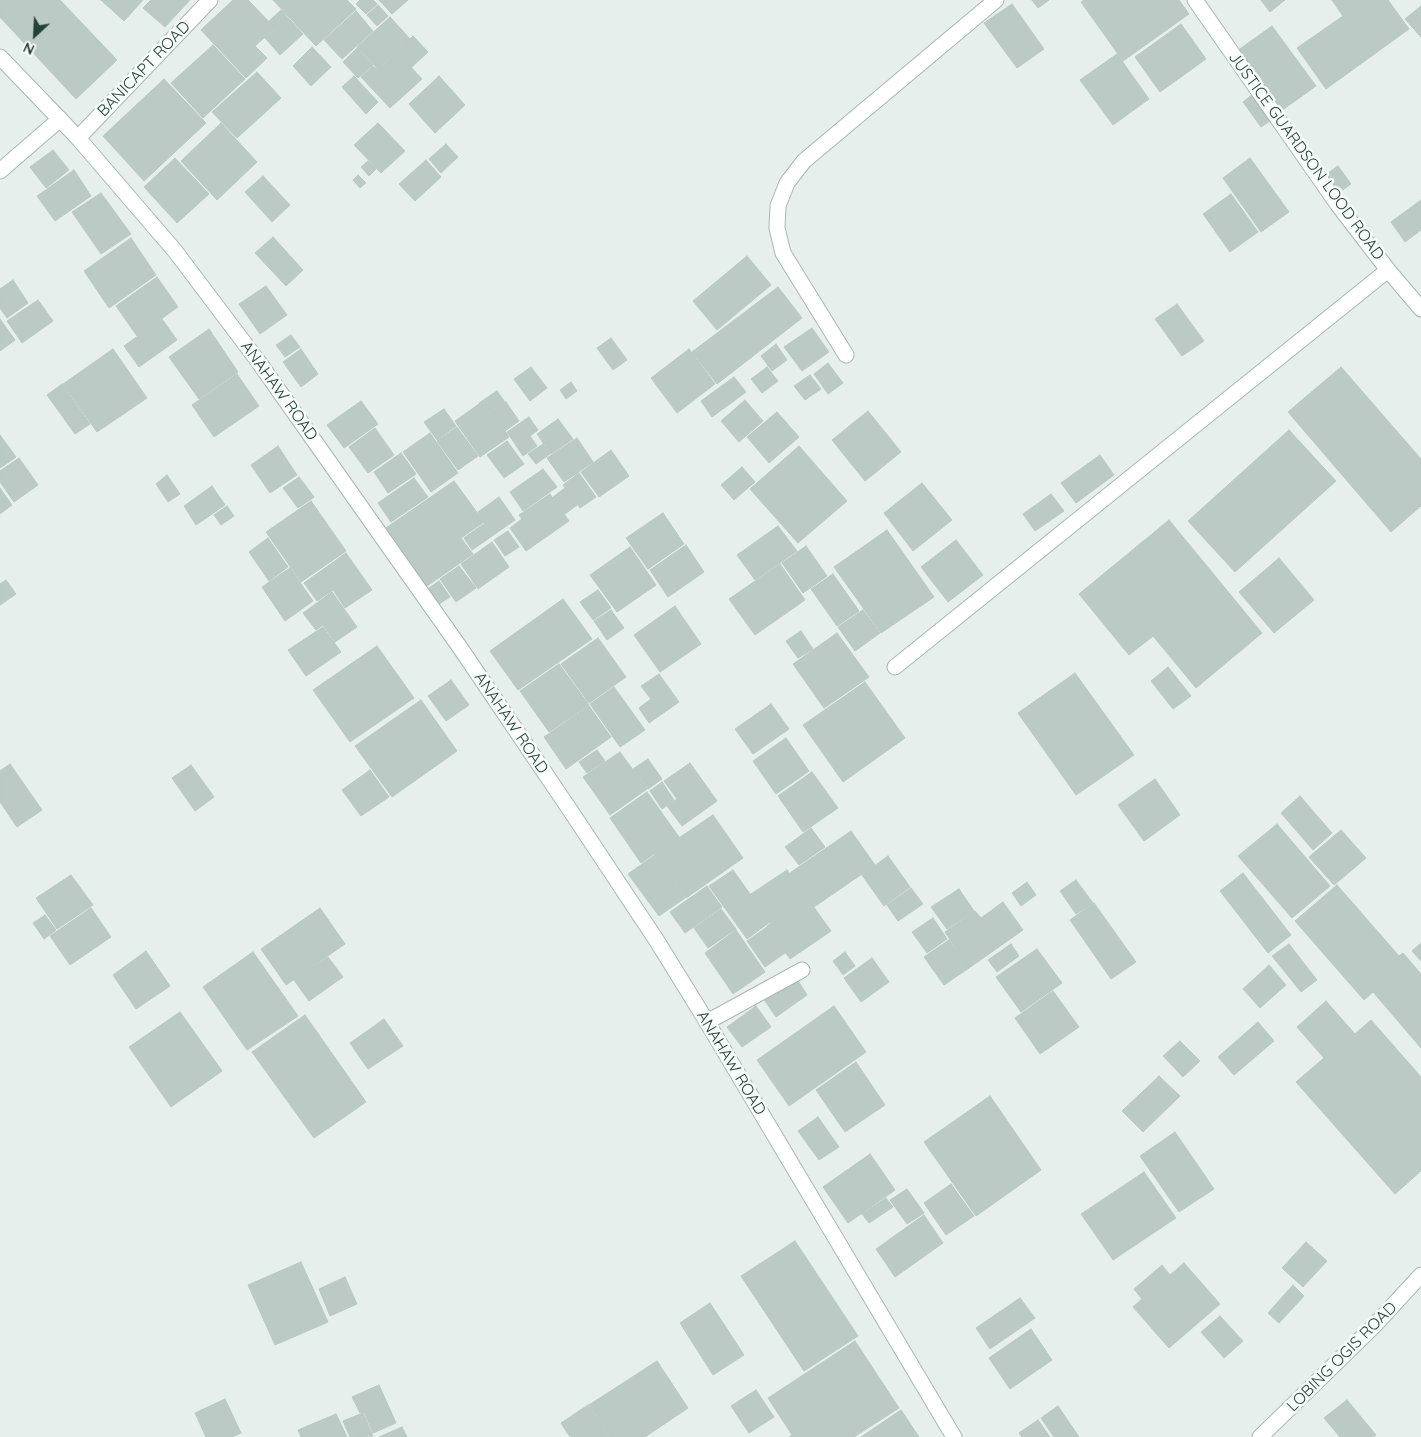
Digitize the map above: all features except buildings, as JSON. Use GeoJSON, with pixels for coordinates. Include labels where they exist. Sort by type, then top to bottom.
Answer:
{"type":"FeatureCollection","features":[{"type":"Feature","properties":{"kind":"street","name":"BANICAPT ROAD"},"geometry":{"type":"LineString","coordinates":[[78,138],[210,0]]}},
{"type":"Feature","properties":{"kind":"street"},"geometry":{"type":"LineString","coordinates":[[846,355],[783,253],[776,228],[778,206],[787,183],[804,161],[996,0]]}},
{"type":"Feature","properties":{"kind":"street","name":"JUSTICE GUARDSON LOOD ROAD"},"geometry":{"type":"LineString","coordinates":[[1195,0],[1338,205],[1421,309]]}},
{"type":"Feature","properties":{"kind":"street","name":"ANAHAW ROAD"},"geometry":{"type":"LineString","coordinates":[[0,57],[78,138],[174,251],[258,361],[461,649],[657,941],[954,1437]]}},
{"type":"Feature","properties":{"kind":"street"},"geometry":{"type":"LineString","coordinates":[[0,171],[60,119]]}},
{"type":"Feature","properties":{"kind":"street"},"geometry":{"type":"LineString","coordinates":[[895,667],[1388,270]]}},
{"type":"Feature","properties":{"kind":"street"},"geometry":{"type":"LineString","coordinates":[[707,1022],[802,970]]}},
{"type":"Feature","properties":{"kind":"street","name":"LOBING OGIS ROAD"},"geometry":{"type":"LineString","coordinates":[[1260,1437],[1374,1326],[1421,1275]]}}]}
